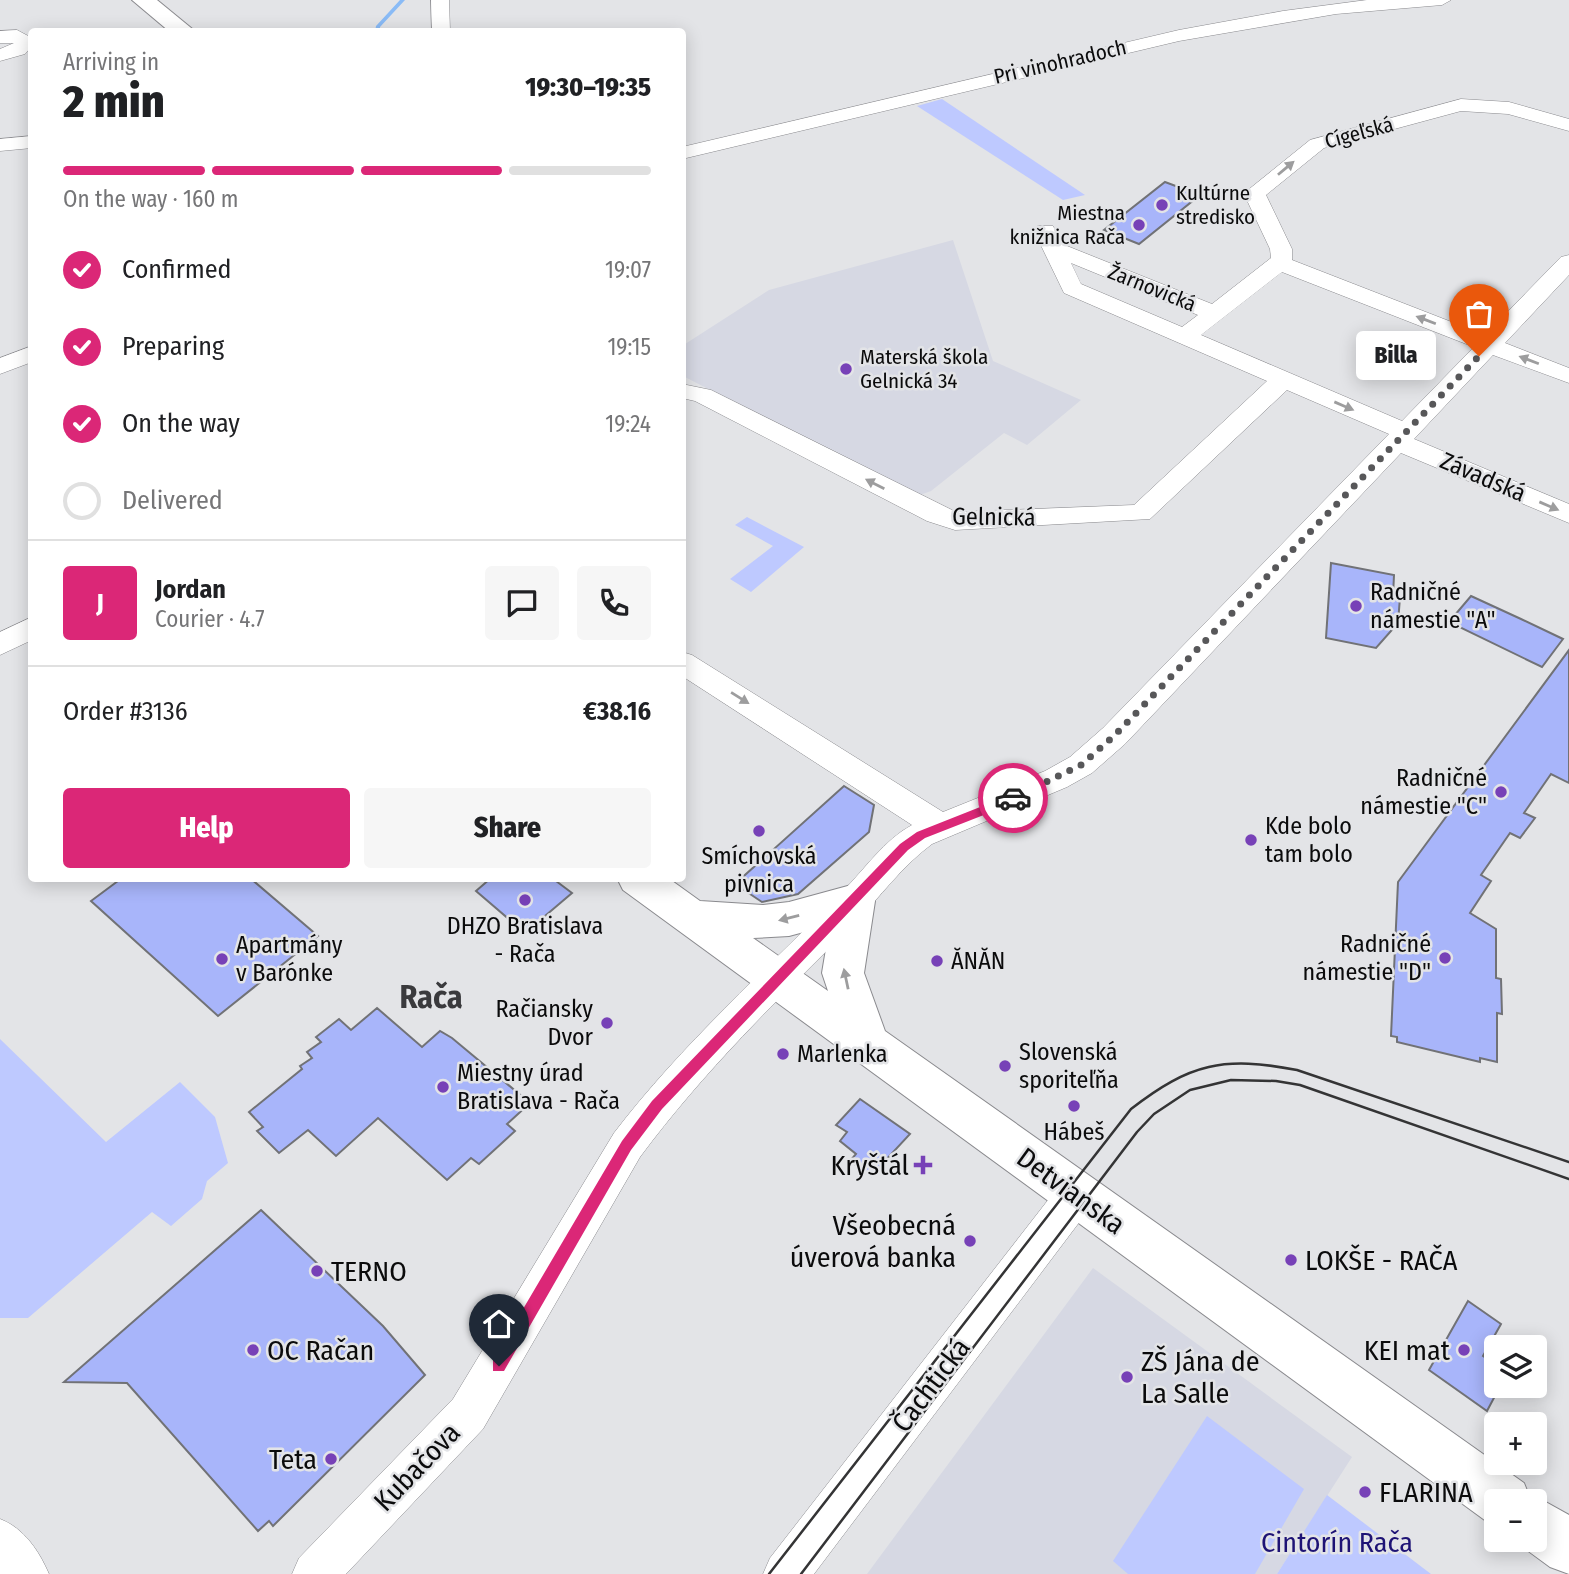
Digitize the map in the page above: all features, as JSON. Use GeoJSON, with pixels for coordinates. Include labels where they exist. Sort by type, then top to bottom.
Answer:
{"type":"FeatureCollection","features":[{"type":"Feature","properties":{"kind":"street"},"geometry":{"type":"LineString","coordinates":[[143,0],[180,28]]}},
{"type":"Feature","properties":{"kind":"street"},"geometry":{"type":"LineString","coordinates":[[440,0],[441,28]]}},
{"type":"Feature","properties":{"kind":"street","name":"Pri vinohradoch"},"geometry":{"type":"LineString","coordinates":[[686,152],[815,118],[1194,32],[1308,12],[1442,0]]}},
{"type":"Feature","properties":{"kind":"street"},"geometry":{"type":"LineString","coordinates":[[0,37],[17,36],[25,42],[18,50],[0,55]]}},
{"type":"Feature","properties":{"kind":"street","name":"Cígeľská"},"geometry":{"type":"LineString","coordinates":[[1279,263],[1282,258],[1281,249],[1255,194],[1314,145],[1464,105],[1517,110],[1569,125]]}},
{"type":"Feature","properties":{"kind":"street"},"geometry":{"type":"LineString","coordinates":[[0,145],[28,142]]}},
{"type":"Feature","properties":{"kind":"street","name":"Žarnovická"},"geometry":{"type":"LineString","coordinates":[[1184,337],[1214,313],[1049,239],[1072,288],[1184,337],[1283,380],[1400,436]]}},
{"type":"Feature","properties":{"kind":"street","name":"Kubačova"},"geometry":{"type":"LineString","coordinates":[[315,1574],[468,1414],[641,1124],[776,979],[855,901],[904,847],[921,835],[1033,790],[1081,765],[1183,668],[1400,436],[1569,262]]}},
{"type":"Feature","properties":{"kind":"street"},"geometry":{"type":"LineString","coordinates":[[1214,313],[1279,263],[1569,376]]}},
{"type":"Feature","properties":{"kind":"street"},"geometry":{"type":"LineString","coordinates":[[0,367],[28,355]]}},
{"type":"Feature","properties":{"kind":"street"},"geometry":{"type":"LineString","coordinates":[[0,379],[28,372]]}},
{"type":"Feature","properties":{"kind":"street","name":"Gelnická"},"geometry":{"type":"LineString","coordinates":[[686,392],[702,394],[936,515],[955,521],[1140,513],[1283,380]]}},
{"type":"Feature","properties":{"kind":"street","name":"Závadská"},"geometry":{"type":"LineString","coordinates":[[1400,436],[1569,514]]}},
{"type":"Feature","properties":{"kind":"street"},"geometry":{"type":"LineString","coordinates":[[0,645],[28,630]]}},
{"type":"Feature","properties":{"kind":"street"},"geometry":{"type":"LineString","coordinates":[[686,665],[941,827]]}},
{"type":"Feature","properties":{"kind":"street","name":"Detvianska"},"geometry":{"type":"LineString","coordinates":[[643,882],[1487,1489]]}},
{"type":"Feature","properties":{"kind":"street"},"geometry":{"type":"LineString","coordinates":[[690,916],[763,922],[789,919],[855,901],[844,972],[867,1044]]}},
{"type":"Feature","properties":{"kind":"street","name":"Čachtická"},"geometry":{"type":"LineString","coordinates":[[786,1574],[1076,1195]]}},
{"type":"Feature","properties":{"kind":"street"},"geometry":{"type":"LineString","coordinates":[[1547,1532],[1569,1548]]}},
{"type":"Feature","properties":{"kind":"street"},"geometry":{"type":"LineString","coordinates":[[0,1541],[26,1574]]}},
{"type":"Feature","properties":{"kind":"shaded area","name":"Materská škola Gelnická 34"},"geometry":{"type":"Polygon","coordinates":[[[953,240],[993,361],[1081,400],[1027,445],[1004,433],[931,491],[917,496],[686,378],[686,343],[769,290],[953,240]]]}},
{"type":"Feature","properties":{"kind":"shaded area","name":"ZŠ Jána de La Salle"},"geometry":{"type":"Polygon","coordinates":[[[1093,1268],[1352,1457],[1277,1574],[867,1574],[1093,1268]]]}},
{"type":"Feature","properties":{"kind":"green space"},"geometry":{"type":"Polygon","coordinates":[[[942,99],[1085,195],[1063,200],[917,106],[942,99]]]}},
{"type":"Feature","properties":{"kind":"green space"},"geometry":{"type":"Polygon","coordinates":[[[747,517],[804,547],[751,592],[730,579],[773,546],[735,525],[747,517]]]}},
{"type":"Feature","properties":{"kind":"green space"},"geometry":{"type":"Polygon","coordinates":[[[0,1039],[106,1142],[180,1082],[215,1117],[228,1163],[207,1181],[202,1199],[171,1226],[152,1212],[28,1318],[0,1318],[0,1039]]]}},
{"type":"Feature","properties":{"kind":"green space"},"geometry":{"type":"Polygon","coordinates":[[[1207,1416],[1304,1489],[1255,1574],[1128,1574],[1113,1561],[1207,1416]]]}},
{"type":"Feature","properties":{"kind":"green space","name":"Cintorín Rača"},"geometry":{"type":"Polygon","coordinates":[[[1327,1495],[1431,1574],[1277,1574],[1327,1495]]]}},
{"type":"Feature","properties":{"kind":"building","name":"Kultúrne stredisko"},"geometry":{"type":"Polygon","coordinates":[[[1165,182],[1200,195],[1139,244],[1104,230],[1165,182]]]}},
{"type":"Feature","properties":{"kind":"building","name":"Radničné námestie \"A\""},"geometry":{"type":"Polygon","coordinates":[[[1331,563],[1394,575],[1393,596],[1400,597],[1398,623],[1376,648],[1326,638],[1331,563]]]}},
{"type":"Feature","properties":{"kind":"building"},"geometry":{"type":"Polygon","coordinates":[[[1471,596],[1563,639],[1542,667],[1449,622],[1471,596]]]}},
{"type":"Feature","properties":{"kind":"building"},"geometry":{"type":"Polygon","coordinates":[[[1569,650],[1569,783],[1551,774],[1524,813],[1535,818],[1520,838],[1510,833],[1481,875],[1491,881],[1470,913],[1496,929],[1496,978],[1501,979],[1502,1014],[1497,1013],[1497,1062],[1480,1058],[1480,1062],[1397,1042],[1397,1037],[1391,1036],[1398,882],[1569,650]]]}},
{"type":"Feature","properties":{"kind":"building"},"geometry":{"type":"Polygon","coordinates":[[[844,786],[874,805],[869,832],[798,894],[762,902],[735,884],[844,786]]]}},
{"type":"Feature","properties":{"kind":"building","name":"Apartmány v Barónke"},"geometry":{"type":"Polygon","coordinates":[[[117,882],[255,882],[318,936],[218,1016],[91,901],[117,882]]]}},
{"type":"Feature","properties":{"kind":"building","name":"DHZO Bratislava - Rača"},"geometry":{"type":"Polygon","coordinates":[[[486,882],[557,882],[572,893],[525,933],[476,891],[486,882]]]}},
{"type":"Feature","properties":{"kind":"building","name":"Miestny úrad Bratislava - Rača"},"geometry":{"type":"Polygon","coordinates":[[[377,1008],[422,1047],[440,1031],[452,1038],[530,1103],[507,1124],[515,1131],[479,1164],[471,1158],[447,1180],[378,1118],[336,1156],[308,1130],[279,1153],[257,1131],[263,1127],[249,1112],[312,1058],[307,1052],[321,1042],[316,1037],[339,1019],[351,1030],[377,1008]]]}},
{"type":"Feature","properties":{"kind":"building"},"geometry":{"type":"Polygon","coordinates":[[[860,1099],[910,1134],[871,1176],[850,1161],[856,1154],[840,1141],[847,1132],[836,1125],[860,1099]]]}},
{"type":"Feature","properties":{"kind":"building","name":"OC Račan"},"geometry":{"type":"Polygon","coordinates":[[[261,1210],[383,1326],[425,1375],[273,1526],[269,1521],[258,1531],[127,1383],[64,1382],[261,1210]]]}},
{"type":"Feature","properties":{"kind":"building","name":"KEI mat"},"geometry":{"type":"Polygon","coordinates":[[[1468,1301],[1501,1324],[1495,1335],[1484,1335],[1484,1398],[1494,1398],[1487,1411],[1429,1370],[1468,1301]]]}},
{"type":"Feature","properties":{"kind":"waterway"},"geometry":{"type":"LineString","coordinates":[[378,28],[403,0]]}},
{"type":"Feature","properties":{"kind":"tram line"},"geometry":{"type":"LineString","coordinates":[[769,1574],[1131,1109],[1172,1082],[1190,1073],[1228,1064],[1297,1070],[1569,1162]]}},
{"type":"Feature","properties":{"kind":"tram line"},"geometry":{"type":"LineString","coordinates":[[801,1574],[1137,1132],[1154,1114],[1190,1090],[1231,1080],[1276,1081],[1300,1085],[1569,1179]]}},
{"type":"Feature","properties":{"kind":"way so far"},"geometry":{"type":"LineString","coordinates":[[1013,798],[1081,765],[1114,736],[1183,668],[1479,356]]}},
{"type":"Feature","properties":{"kind":"place","name":"Kultúrne stredisko"},"geometry":{"type":"Point","coordinates":[1162,205]}},
{"type":"Feature","properties":{"kind":"place","name":"Miestna knižnica Rača"},"geometry":{"type":"Point","coordinates":[1139,225]}},
{"type":"Feature","properties":{"kind":"place","name":"Billa"},"geometry":{"type":"Point","coordinates":[1479,356]}},
{"type":"Feature","properties":{"kind":"place","name":"Materská škola Gelnická 34"},"geometry":{"type":"Point","coordinates":[846,369]}},
{"type":"Feature","properties":{"kind":"place","name":"Radničné námestie \"A\""},"geometry":{"type":"Point","coordinates":[1356,606]}},
{"type":"Feature","properties":{"kind":"place","name":"Radničné námestie \"C\""},"geometry":{"type":"Point","coordinates":[1501,792]}},
{"type":"Feature","properties":{"kind":"place","name":"Smíchovská pivnica"},"geometry":{"type":"Point","coordinates":[759,831]}},
{"type":"Feature","properties":{"kind":"place","name":"Kde bolo tam bolo"},"geometry":{"type":"Point","coordinates":[1251,840]}},
{"type":"Feature","properties":{"kind":"place","name":"DHZO Bratislava - Rača"},"geometry":{"type":"Point","coordinates":[525,900]}},
{"type":"Feature","properties":{"kind":"place","name":"Radničné námestie \"D\""},"geometry":{"type":"Point","coordinates":[1445,958]}},
{"type":"Feature","properties":{"kind":"place","name":"Apartmány v Barónke"},"geometry":{"type":"Point","coordinates":[222,959]}},
{"type":"Feature","properties":{"kind":"place","name":"ĂNĂN"},"geometry":{"type":"Point","coordinates":[937,961]}},
{"type":"Feature","properties":{"kind":"place","name":"Račiansky Dvor"},"geometry":{"type":"Point","coordinates":[607,1023]}},
{"type":"Feature","properties":{"kind":"place","name":"Marlenka"},"geometry":{"type":"Point","coordinates":[783,1054]}},
{"type":"Feature","properties":{"kind":"place","name":"Slovenská sporiteľňa"},"geometry":{"type":"Point","coordinates":[1005,1066]}},
{"type":"Feature","properties":{"kind":"place","name":"Miestny úrad Bratislava - Rača"},"geometry":{"type":"Point","coordinates":[443,1087]}},
{"type":"Feature","properties":{"kind":"place","name":"Hábeš"},"geometry":{"type":"Point","coordinates":[1074,1106]}},
{"type":"Feature","properties":{"kind":"place","name":"Kryštál"},"geometry":{"type":"Point","coordinates":[923,1165]}},
{"type":"Feature","properties":{"kind":"place","name":"Všeobecná úverová banka"},"geometry":{"type":"Point","coordinates":[970,1241]}},
{"type":"Feature","properties":{"kind":"place","name":"LOKŠE - RAČA"},"geometry":{"type":"Point","coordinates":[1291,1260]}},
{"type":"Feature","properties":{"kind":"place","name":"TERNO"},"geometry":{"type":"Point","coordinates":[317,1271]}},
{"type":"Feature","properties":{"kind":"place","name":"OC Račan"},"geometry":{"type":"Point","coordinates":[253,1350]}},
{"type":"Feature","properties":{"kind":"place","name":"KEI mat"},"geometry":{"type":"Point","coordinates":[1464,1350]}},
{"type":"Feature","properties":{"kind":"place","name":"ZŠ Jána de La Salle"},"geometry":{"type":"Point","coordinates":[1127,1377]}},
{"type":"Feature","properties":{"kind":"place","name":"Teta"},"geometry":{"type":"Point","coordinates":[331,1459]}},
{"type":"Feature","properties":{"kind":"place","name":"FLARINA"},"geometry":{"type":"Point","coordinates":[1365,1492]}},
{"type":"Feature","properties":{"kind":"district","name":"Rača"},"geometry":{"type":"Point","coordinates":[431,997]}},
{"type":"Feature","properties":{"kind":"route"},"geometry":{"type":"LineString","coordinates":[[499,1366],[627,1145],[657,1105],[750,1004],[855,901],[904,847],[921,835],[1013,798]]}}]}
